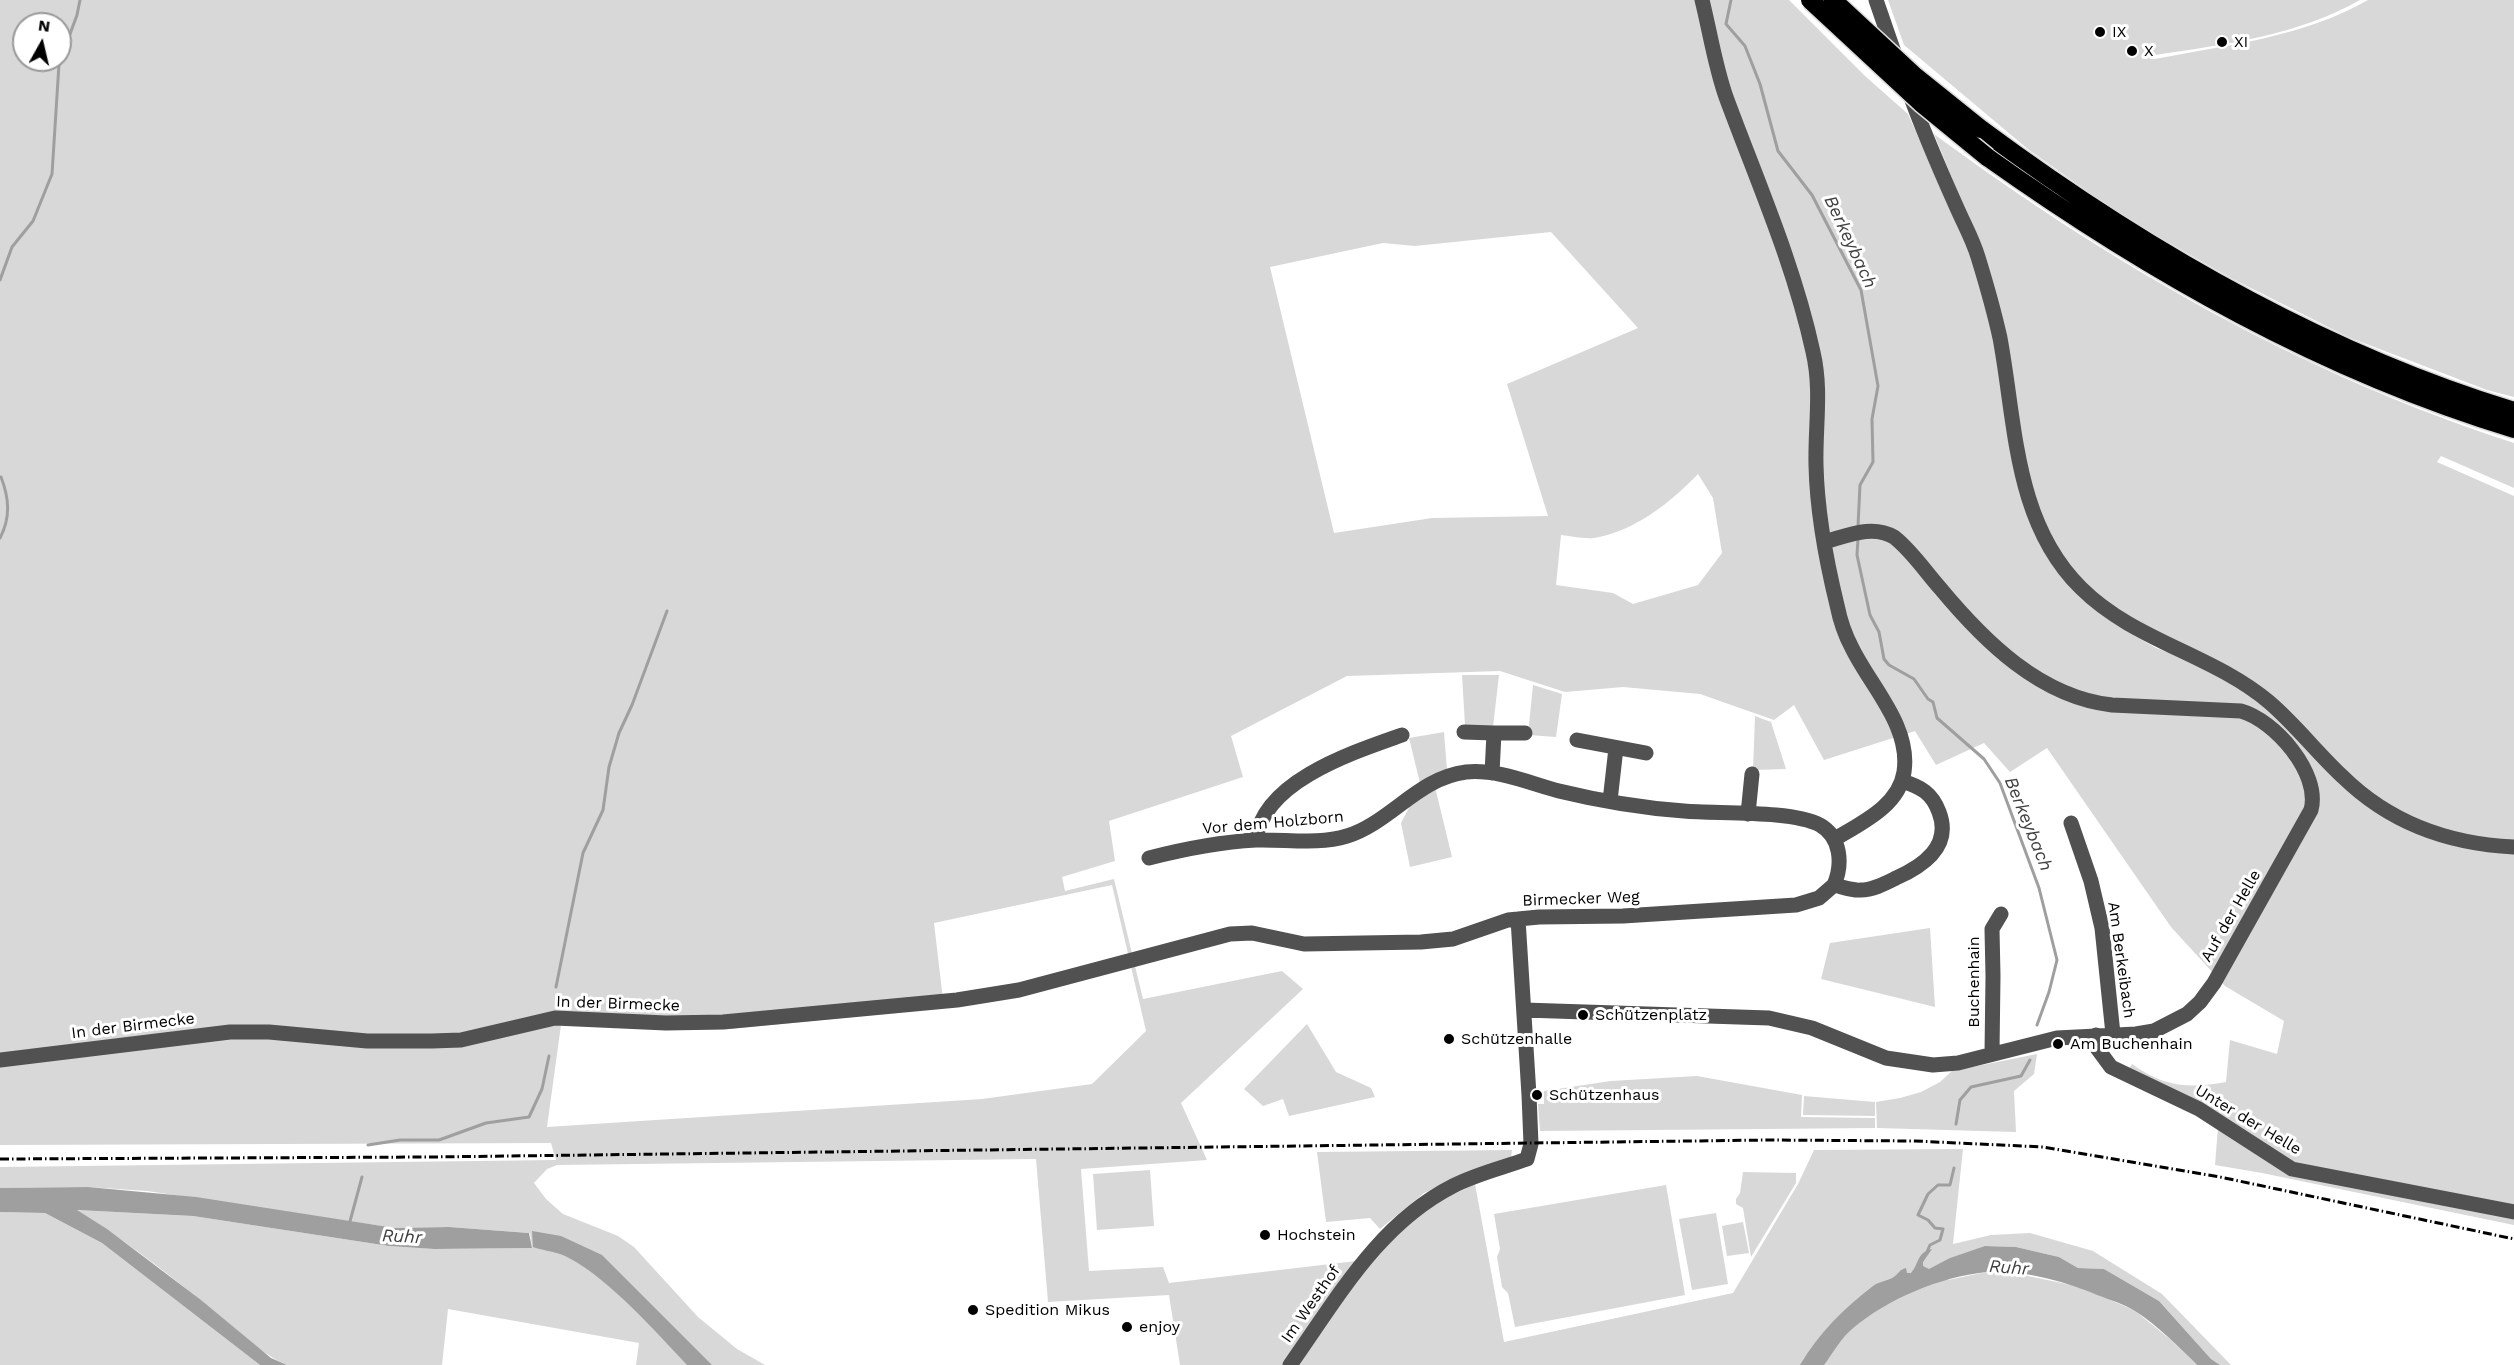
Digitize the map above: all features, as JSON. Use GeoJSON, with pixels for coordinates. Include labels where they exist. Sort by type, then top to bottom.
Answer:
{"type":"FeatureCollection","features":[{"type":"Feature","properties":{"kind":"highway"},"geometry":{"type":"LineString","coordinates":[[1809,0],[1905,89],[1987,157],[2054,205],[2123,249],[2194,291],[2268,330],[2419,396],[2514,429]]}},
{"type":"Feature","properties":{"kind":"highway"},"geometry":{"type":"LineString","coordinates":[[1833,0],[1915,76],[1981,129],[2049,180],[2119,226],[2192,270],[2266,310],[2343,346],[2421,378],[2514,411]]}},
{"type":"Feature","properties":{"kind":"street"},"geometry":{"type":"LineString","coordinates":[[1702,0],[1725,95],[1764,195],[1807,324],[1814,354],[1819,389],[1816,465],[1824,542],[1837,606],[1847,637],[1900,732],[1905,752],[1902,781],[1895,795],[1884,807],[1835,839],[1839,871],[1834,885],[1858,891],[1873,888],[1912,871],[1925,863],[1934,853],[1942,827],[1937,807],[1923,789],[1902,781]]}},
{"type":"Feature","properties":{"kind":"street"},"geometry":{"type":"LineString","coordinates":[[1876,0],[1917,115],[1977,255],[1999,336],[2015,447],[2023,484],[2042,532],[2054,555],[2072,579],[2105,609],[2132,626],[2237,679],[2271,704],[2366,798],[2409,823],[2458,840],[2514,847]]}},
{"type":"Feature","properties":{"kind":"street"},"geometry":{"type":"LineString","coordinates":[[1824,542],[1867,530],[1882,532],[1894,537],[1988,641],[2032,674],[2071,695],[2112,705],[2241,711],[2266,723],[2298,757],[2313,747]]}},
{"type":"Feature","properties":{"kind":"street"},"geometry":{"type":"LineString","coordinates":[[1464,732],[1525,733]]}},
{"type":"Feature","properties":{"kind":"street"},"geometry":{"type":"LineString","coordinates":[[1492,773],[1494,733]]}},
{"type":"Feature","properties":{"kind":"street"},"geometry":{"type":"LineString","coordinates":[[1256,840],[1260,822],[1265,814],[1302,779],[1351,753],[1402,735]]}},
{"type":"Feature","properties":{"kind":"street"},"geometry":{"type":"LineString","coordinates":[[1577,740],[1646,753]]}},
{"type":"Feature","properties":{"kind":"street"},"geometry":{"type":"LineString","coordinates":[[1610,801],[1616,748]]}},
{"type":"Feature","properties":{"kind":"street","name":"Auf der Helle"},"geometry":{"type":"LineString","coordinates":[[1524,1010],[1782,1020],[1812,1028],[1886,1058],[1914,1064],[1958,1064],[1992,1053],[2057,1038],[2145,1033],[2179,1020],[2194,1009],[2214,982],[2311,810],[2312,791],[2298,757]]}},
{"type":"Feature","properties":{"kind":"street","name":"Vor dem Holzborn"},"geometry":{"type":"LineString","coordinates":[[1149,858],[1210,845],[1256,840],[1301,842],[1345,837],[1362,829],[1440,779],[1468,772],[1492,773],[1610,801],[1665,810],[1748,814],[1811,821],[1824,828],[1835,839]]}},
{"type":"Feature","properties":{"kind":"street"},"geometry":{"type":"LineString","coordinates":[[1748,814],[1752,774]]}},
{"type":"Feature","properties":{"kind":"street","name":"Am Berkeibach"},"geometry":{"type":"LineString","coordinates":[[2071,822],[2091,881],[2100,917],[2113,1034]]}},
{"type":"Feature","properties":{"kind":"street","name":"Birmecker Weg"},"geometry":{"type":"LineString","coordinates":[[1125,962],[1230,934],[1252,933],[1304,944],[1421,942],[1453,939],[1497,923],[1518,919],[1634,915],[1796,905],[1819,898],[1834,885]]}},
{"type":"Feature","properties":{"kind":"street","name":"Buchenhain"},"geometry":{"type":"LineString","coordinates":[[1992,1053],[1992,929],[2001,914]]}},
{"type":"Feature","properties":{"kind":"street"},"geometry":{"type":"LineString","coordinates":[[1518,919],[1524,1010]]}},
{"type":"Feature","properties":{"kind":"street","name":"In der Birmecke"},"geometry":{"type":"LineString","coordinates":[[0,1060],[246,1031],[367,1041],[432,1041],[469,1038],[555,1018],[689,1024],[754,1020],[990,996],[1125,962]]}},
{"type":"Feature","properties":{"kind":"street","name":"Im Westhof"},"geometry":{"type":"LineString","coordinates":[[1290,1365],[1350,1279],[1389,1232],[1452,1186],[1527,1159],[1531,1144],[1524,1010]]}},
{"type":"Feature","properties":{"kind":"street","name":"Unter der Helle"},"geometry":{"type":"LineString","coordinates":[[2096,1035],[2097,1048],[2111,1067],[2199,1109],[2292,1169],[2514,1212]]}},
{"type":"Feature","properties":{"kind":"shaded area"},"geometry":{"type":"Polygon","coordinates":[[[0,0],[1789,0],[1865,76],[1908,114],[1971,255],[1994,337],[2000,373],[2010,371],[2005,335],[1983,254],[1934,134],[2070,228],[2212,312],[2285,350],[2360,384],[2436,416],[2514,443],[2514,488],[2441,456],[2437,462],[2514,496],[2514,1211],[2297,1169],[2243,1134],[2240,1137],[2291,1173],[2514,1215],[2514,1225],[2215,1165],[2219,1115],[2189,1096],[2128,1071],[2132,1064],[2155,1078],[2177,1084],[2200,1085],[2226,1082],[2230,1040],[2277,1054],[2284,1021],[2225,986],[2171,927],[2047,748],[2010,772],[1984,743],[1936,765],[1915,731],[1824,760],[1794,705],[1774,720],[1700,694],[1623,687],[1565,692],[1500,671],[1347,676],[1231,736],[1243,777],[1109,821],[1115,861],[1062,877],[1065,891],[1114,879],[1143,999],[1282,971],[1303,989],[1181,1103],[1207,1160],[1081,1169],[1089,1271],[1163,1267],[1169,1283],[1373,1259],[1404,1226],[1442,1200],[1475,1184],[1504,1342],[1733,1293],[1798,1184],[1814,1150],[1963,1149],[1953,1244],[1991,1235],[2030,1233],[2093,1251],[2162,1294],[2231,1365],[2220,1365],[2211,1359],[2159,1301],[2104,1269],[2078,1268],[2059,1257],[2016,1247],[1986,1246],[1951,1258],[1948,1280],[1986,1272],[2023,1275],[2076,1286],[2134,1310],[2197,1365],[1180,1365],[1169,1295],[1048,1302],[1036,1159],[557,1165],[547,1169],[534,1183],[546,1199],[563,1214],[618,1236],[634,1247],[698,1317],[737,1349],[765,1365],[636,1365],[639,1343],[448,1309],[442,1365],[287,1365],[253,1345],[156,1266],[76,1210],[193,1216],[389,1246],[434,1249],[532,1248],[530,1233],[449,1227],[395,1228],[147,1191],[88,1187],[0,1188],[0,1167],[556,1160],[551,1143],[0,1145],[0,0]],[[1551,232],[1415,246],[1383,243],[1270,267],[1334,533],[1432,518],[1548,516],[1507,384],[1638,328],[1551,232]],[[1698,474],[1664,505],[1624,529],[1594,538],[1561,535],[1556,585],[1613,593],[1633,604],[1698,585],[1722,553],[1713,498],[1698,474]],[[2131,621],[2126,631],[2156,648],[2200,664],[2258,698],[2258,692],[2131,621]],[[1112,885],[934,923],[944,1008],[730,1029],[677,1030],[561,1025],[547,1127],[982,1099],[1092,1084],[1146,1031],[1112,885]]]}},
{"type":"Feature","properties":{"kind":"shaded area"},"geometry":{"type":"Polygon","coordinates":[[[1888,0],[2360,0],[2312,22],[2286,30],[2234,42],[2155,55],[2155,59],[2237,44],[2291,31],[2343,13],[2368,0],[2514,0],[2514,397],[2487,390],[2348,337],[2229,277],[2124,217],[2029,150],[1904,45],[1888,0]]]}},
{"type":"Feature","properties":{"kind":"shaded area"},"geometry":{"type":"Polygon","coordinates":[[[1462,675],[1499,675],[1493,727],[1465,725],[1462,675]]]}},
{"type":"Feature","properties":{"kind":"shaded area"},"geometry":{"type":"Polygon","coordinates":[[[1533,685],[1562,694],[1556,737],[1528,735],[1533,685]]]}},
{"type":"Feature","properties":{"kind":"shaded area"},"geometry":{"type":"Polygon","coordinates":[[[1755,716],[1771,722],[1786,769],[1753,770],[1755,716]]]}},
{"type":"Feature","properties":{"kind":"shaded area"},"geometry":{"type":"Polygon","coordinates":[[[1444,732],[1447,770],[1420,783],[1409,738],[1444,732]]]}},
{"type":"Feature","properties":{"kind":"shaded area"},"geometry":{"type":"Polygon","coordinates":[[[1435,787],[1452,857],[1410,867],[1401,823],[1411,804],[1435,787]]]}},
{"type":"Feature","properties":{"kind":"shaded area"},"geometry":{"type":"Polygon","coordinates":[[[1930,928],[1935,1007],[1821,979],[1830,943],[1930,928]]]}},
{"type":"Feature","properties":{"kind":"shaded area"},"geometry":{"type":"Polygon","coordinates":[[[1307,1024],[1336,1072],[1371,1088],[1375,1097],[1289,1116],[1283,1099],[1263,1106],[1244,1089],[1307,1024]]]}},
{"type":"Feature","properties":{"kind":"shaded area"},"geometry":{"type":"Polygon","coordinates":[[[2037,1054],[2034,1074],[2014,1091],[2016,1132],[1877,1128],[1876,1102],[1921,1092],[1940,1082],[1952,1071],[2037,1054]]]}},
{"type":"Feature","properties":{"kind":"shaded area"},"geometry":{"type":"Polygon","coordinates":[[[1697,1076],[1802,1095],[1801,1117],[1875,1118],[1875,1128],[1540,1131],[1538,1104],[1544,1104],[1544,1091],[1611,1081],[1697,1076]]]}},
{"type":"Feature","properties":{"kind":"shaded area"},"geometry":{"type":"Polygon","coordinates":[[[1804,1096],[1875,1102],[1875,1116],[1803,1115],[1804,1096]]]}},
{"type":"Feature","properties":{"kind":"shaded area"},"geometry":{"type":"Polygon","coordinates":[[[1512,1150],[1511,1158],[1473,1170],[1424,1193],[1380,1229],[1370,1218],[1326,1222],[1317,1152],[1512,1150]]]}},
{"type":"Feature","properties":{"kind":"shaded area"},"geometry":{"type":"Polygon","coordinates":[[[1150,1170],[1154,1226],[1097,1230],[1093,1174],[1150,1170]]]}},
{"type":"Feature","properties":{"kind":"shaded area"},"geometry":{"type":"Polygon","coordinates":[[[1743,1172],[1796,1173],[1796,1183],[1751,1257],[1743,1208],[1736,1204],[1743,1172]]]}},
{"type":"Feature","properties":{"kind":"shaded area"},"geometry":{"type":"Polygon","coordinates":[[[1666,1185],[1685,1295],[1515,1327],[1508,1293],[1502,1287],[1497,1257],[1500,1249],[1494,1214],[1666,1185]]]}},
{"type":"Feature","properties":{"kind":"shaded area"},"geometry":{"type":"Polygon","coordinates":[[[0,1212],[45,1213],[102,1243],[260,1365],[0,1365],[0,1212]]]}},
{"type":"Feature","properties":{"kind":"shaded area"},"geometry":{"type":"Polygon","coordinates":[[[1716,1213],[1728,1284],[1692,1290],[1679,1219],[1716,1213]]]}},
{"type":"Feature","properties":{"kind":"shaded area"},"geometry":{"type":"Polygon","coordinates":[[[1743,1222],[1749,1253],[1727,1256],[1722,1226],[1743,1222]]]}},
{"type":"Feature","properties":{"kind":"water","name":"Ruhr"},"geometry":{"type":"Polygon","coordinates":[[[88,1187],[196,1197],[395,1228],[449,1227],[529,1233],[532,1248],[434,1249],[389,1246],[193,1216],[77,1210],[107,1229],[201,1300],[271,1358],[287,1365],[260,1365],[102,1243],[45,1213],[0,1212],[0,1188],[88,1187]]]}},
{"type":"Feature","properties":{"kind":"water"},"geometry":{"type":"Polygon","coordinates":[[[532,1231],[561,1236],[602,1255],[712,1365],[687,1365],[616,1292],[600,1279],[565,1256],[533,1247],[532,1231]]]}},
{"type":"Feature","properties":{"kind":"water","name":"Ruhr"},"geometry":{"type":"Polygon","coordinates":[[[1985,1246],[2016,1247],[2059,1257],[2078,1268],[2104,1269],[2159,1301],[2211,1359],[2220,1365],[2197,1365],[2152,1323],[2122,1304],[2057,1281],[2013,1272],[1986,1272],[1933,1284],[1898,1299],[1852,1329],[1824,1365],[1800,1365],[1824,1332],[1852,1303],[1873,1286],[1893,1278],[1902,1270],[1906,1268],[1907,1273],[1911,1273],[1927,1251],[1932,1249],[1923,1262],[1923,1266],[1929,1269],[1950,1258],[1985,1246]]]}},
{"type":"Feature","properties":{"kind":"waterway"},"geometry":{"type":"LineString","coordinates":[[0,280],[12,247],[33,221],[52,174],[59,64],[77,15],[80,0]]}},
{"type":"Feature","properties":{"kind":"waterway","name":"Berkeybach"},"geometry":{"type":"LineString","coordinates":[[1731,0],[1726,24],[1745,46],[1760,84],[1778,151],[1812,195],[1861,290],[1878,386],[1872,419],[1873,462],[1860,485],[1858,526]]}},
{"type":"Feature","properties":{"kind":"waterway"},"geometry":{"type":"LineString","coordinates":[[0,538],[6,523],[8,508],[1,477]]}},
{"type":"Feature","properties":{"kind":"waterway","name":"Berkeybach"},"geometry":{"type":"LineString","coordinates":[[1858,539],[1857,555],[1870,615],[1879,632],[1884,659],[1889,665],[1914,679],[1928,699],[1933,702],[1937,718],[1984,759],[2000,783],[2039,888],[2057,960],[2037,1025]]}},
{"type":"Feature","properties":{"kind":"waterway"},"geometry":{"type":"LineString","coordinates":[[556,987],[583,853],[603,810],[609,767],[619,733],[632,705],[667,611]]}},
{"type":"Feature","properties":{"kind":"waterway"},"geometry":{"type":"LineString","coordinates":[[368,1145],[400,1140],[439,1140],[486,1123],[529,1117],[542,1089],[549,1056]]}},
{"type":"Feature","properties":{"kind":"waterway","name":"Berkeybach"},"geometry":{"type":"LineString","coordinates":[[1956,1124],[1960,1100],[1971,1087],[2021,1076],[2030,1060]]}},
{"type":"Feature","properties":{"kind":"waterway","name":"Berkeybach"},"geometry":{"type":"LineString","coordinates":[[1927,1252],[1930,1245],[1940,1240],[1943,1229],[1935,1228],[1928,1220],[1918,1215],[1928,1194],[1938,1185],[1950,1185],[1954,1168]]}},
{"type":"Feature","properties":{"kind":"waterway"},"geometry":{"type":"LineString","coordinates":[[349,1225],[362,1177]]}},
{"type":"Feature","properties":{"kind":"railway"},"geometry":{"type":"LineString","coordinates":[[0,1159],[430,1157],[1770,1140],[1915,1141],[2043,1147],[2220,1177],[2514,1239]]}},
{"type":"Feature","properties":{"kind":"place","name":"IX"},"geometry":{"type":"Point","coordinates":[2100,32]}},
{"type":"Feature","properties":{"kind":"place","name":"XI"},"geometry":{"type":"Point","coordinates":[2222,42]}},
{"type":"Feature","properties":{"kind":"place","name":"X"},"geometry":{"type":"Point","coordinates":[2132,51]}},
{"type":"Feature","properties":{"kind":"place","name":"Schützenplatz"},"geometry":{"type":"Point","coordinates":[1583,1015]}},
{"type":"Feature","properties":{"kind":"place","name":"Schützenhalle"},"geometry":{"type":"Point","coordinates":[1449,1039]}},
{"type":"Feature","properties":{"kind":"place","name":"Am Buchenhain"},"geometry":{"type":"Point","coordinates":[2058,1044]}},
{"type":"Feature","properties":{"kind":"place","name":"Schützenhaus"},"geometry":{"type":"Point","coordinates":[1537,1095]}},
{"type":"Feature","properties":{"kind":"place","name":"Hochstein"},"geometry":{"type":"Point","coordinates":[1265,1235]}},
{"type":"Feature","properties":{"kind":"place","name":"Spedition Mikus"},"geometry":{"type":"Point","coordinates":[973,1310]}},
{"type":"Feature","properties":{"kind":"place","name":"enjoy"},"geometry":{"type":"Point","coordinates":[1127,1327]}}]}
